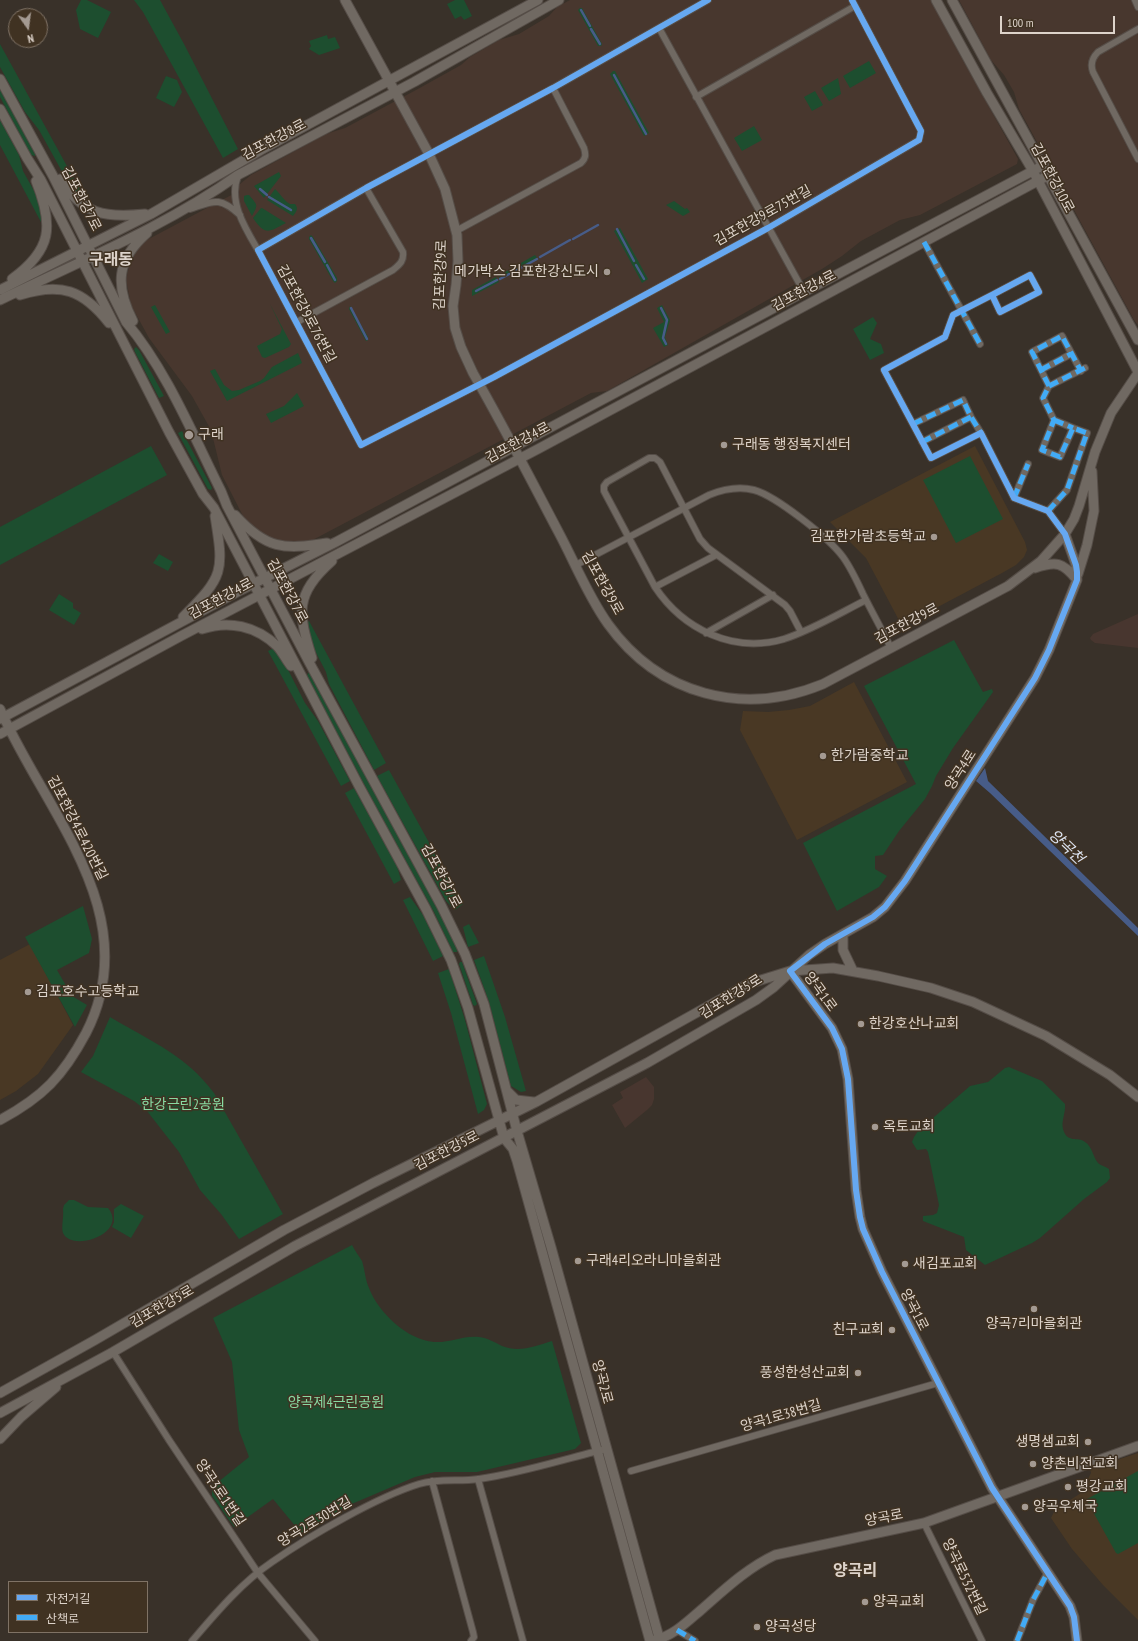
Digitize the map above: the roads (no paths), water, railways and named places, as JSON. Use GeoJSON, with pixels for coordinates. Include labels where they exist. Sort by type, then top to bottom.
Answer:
{"type":"FeatureCollection","features":[{"type":"Feature","properties":{"kind":"street","name":"김포한강9로"},"geometry":{"type":"LineString","coordinates":[[344,0],[429,154],[445,189],[456,231],[458,261],[453,306],[455,328],[461,347],[479,384],[520,458],[600,612],[609,626],[636,656],[650,668],[670,680],[710,695],[730,698],[756,700],[803,692],[823,684],[995,593],[1032,569],[1065,534],[1079,506],[1111,413],[1138,372]]}},
{"type":"Feature","properties":{"kind":"street","name":"김포한강8로"},"geometry":{"type":"LineString","coordinates":[[0,289],[78,252],[150,214],[261,150],[538,0]]}},
{"type":"Feature","properties":{"kind":"street","name":"김포한강8로"},"geometry":{"type":"LineString","coordinates":[[0,300],[155,226],[223,186],[238,175],[395,92],[559,0]]}},
{"type":"Feature","properties":{"kind":"street"},"geometry":{"type":"LineString","coordinates":[[258,250],[366,188],[553,88],[708,0]]}},
{"type":"Feature","properties":{"kind":"street","name":"김포한강9로75번길"},"geometry":{"type":"LineString","coordinates":[[479,384],[768,228],[919,140],[921,131],[852,0]]}},
{"type":"Feature","properties":{"kind":"street","name":"김포한강10로"},"geometry":{"type":"LineString","coordinates":[[936,0],[987,93],[1033,171],[1138,372]]}},
{"type":"Feature","properties":{"kind":"street","name":"김포한강10로"},"geometry":{"type":"LineString","coordinates":[[952,0],[1134,327],[1138,340]]}},
{"type":"Feature","properties":{"kind":"street"},"geometry":{"type":"LineString","coordinates":[[1134,0],[1138,7]]}},
{"type":"Feature","properties":{"kind":"street"},"geometry":{"type":"LineString","coordinates":[[696,97],[855,6]]}},
{"type":"Feature","properties":{"kind":"street"},"geometry":{"type":"LineString","coordinates":[[659,28],[804,292]]}},
{"type":"Feature","properties":{"kind":"street"},"geometry":{"type":"LineString","coordinates":[[1138,29],[1098,52],[1093,57],[1091,64],[1092,72],[1138,159]]}},
{"type":"Feature","properties":{"kind":"street","name":"김포한강7로"},"geometry":{"type":"LineString","coordinates":[[0,79],[29,130],[126,322],[143,342],[173,396],[270,589],[441,905],[465,954],[484,1004],[517,1131]]}},
{"type":"Feature","properties":{"kind":"street"},"geometry":{"type":"LineString","coordinates":[[456,231],[581,163],[584,159],[586,154],[584,148],[553,88]]}},
{"type":"Feature","properties":{"kind":"street","name":"김포한강7로"},"geometry":{"type":"LineString","coordinates":[[0,109],[26,158],[41,180],[123,342],[203,494],[214,508],[315,702],[426,909],[451,960],[468,1008],[504,1138]]}},
{"type":"Feature","properties":{"kind":"street"},"geometry":{"type":"LineString","coordinates":[[29,130],[62,182],[80,203],[92,210],[120,217],[150,214]]}},
{"type":"Feature","properties":{"kind":"street"},"geometry":{"type":"LineString","coordinates":[[0,289],[27,268],[37,257],[44,244],[47,231],[44,201],[26,158]]}},
{"type":"Feature","properties":{"kind":"street","name":"김포한강4로"},"geometry":{"type":"LineString","coordinates":[[1,714],[336,542],[1044,165]]}},
{"type":"Feature","properties":{"kind":"street"},"geometry":{"type":"LineString","coordinates":[[238,175],[234,188],[240,216]]}},
{"type":"Feature","properties":{"kind":"street","name":"김포한강4로"},"geometry":{"type":"LineString","coordinates":[[0,734],[181,636],[520,458],[1049,175]]}},
{"type":"Feature","properties":{"kind":"street"},"geometry":{"type":"LineString","coordinates":[[297,322],[392,270],[401,263],[404,258],[404,252],[366,188]]}},
{"type":"Feature","properties":{"kind":"street"},"geometry":{"type":"LineString","coordinates":[[174,215],[214,201],[230,206],[240,216]]}},
{"type":"Feature","properties":{"kind":"street","name":"김포한강9로76번길"},"geometry":{"type":"LineString","coordinates":[[240,216],[361,445],[479,384]]}},
{"type":"Feature","properties":{"kind":"street"},"geometry":{"type":"LineString","coordinates":[[143,342],[128,311],[121,283],[122,267],[126,256],[136,242],[155,226]]}},
{"type":"Feature","properties":{"kind":"street"},"geometry":{"type":"LineString","coordinates":[[924,242],[980,344]]}},
{"type":"Feature","properties":{"kind":"street"},"geometry":{"type":"LineString","coordinates":[[981,433],[931,458],[884,370],[945,337],[953,315],[1030,275],[1039,292],[1000,312],[992,295]]}},
{"type":"Feature","properties":{"kind":"street"},"geometry":{"type":"LineString","coordinates":[[0,300],[51,289],[73,292],[92,303],[108,321],[123,342]]}},
{"type":"Feature","properties":{"kind":"street"},"geometry":{"type":"LineString","coordinates":[[1048,511],[1067,490],[1087,434],[1054,420],[1043,398],[1049,386],[1083,370],[1062,336],[1032,352],[1049,386]]}},
{"type":"Feature","properties":{"kind":"street"},"geometry":{"type":"LineString","coordinates":[[1041,370],[1072,354]]}},
{"type":"Feature","properties":{"kind":"street"},"geometry":{"type":"LineString","coordinates":[[913,424],[963,400],[1014,498],[1048,511],[1065,534]]}},
{"type":"Feature","properties":{"kind":"street"},"geometry":{"type":"LineString","coordinates":[[922,442],[971,417]]}},
{"type":"Feature","properties":{"kind":"street"},"geometry":{"type":"LineString","coordinates":[[1054,420],[1042,450],[1060,457],[1073,428]]}},
{"type":"Feature","properties":{"kind":"street"},"geometry":{"type":"LineString","coordinates":[[801,632],[790,611],[773,595],[716,555],[700,539],[660,462],[655,458],[649,458],[611,478],[604,486],[604,491],[655,587],[665,602],[676,613],[706,633],[722,639],[753,643],[784,639],[801,632],[866,600]]}},
{"type":"Feature","properties":{"kind":"street"},"geometry":{"type":"LineString","coordinates":[[1014,498],[1028,464]]}},
{"type":"Feature","properties":{"kind":"street"},"geometry":{"type":"LineString","coordinates":[[1077,580],[1094,511],[1092,465]]}},
{"type":"Feature","properties":{"kind":"street"},"geometry":{"type":"LineString","coordinates":[[576,566],[720,490],[744,488],[761,492],[810,526],[832,544],[843,557],[852,571],[891,648]]}},
{"type":"Feature","properties":{"kind":"street"},"geometry":{"type":"LineString","coordinates":[[227,506],[248,529],[260,538],[276,545],[294,548],[336,542]]}},
{"type":"Feature","properties":{"kind":"street"},"geometry":{"type":"LineString","coordinates":[[176,624],[210,589],[220,568],[220,550],[214,508]]}},
{"type":"Feature","properties":{"kind":"street","name":"양곡4로"},"geometry":{"type":"LineString","coordinates":[[790,971],[825,944],[874,917],[885,907],[905,881],[1035,678],[1049,650],[1077,580],[1076,565],[1065,534]]}},
{"type":"Feature","properties":{"kind":"street"},"geometry":{"type":"LineString","coordinates":[[317,677],[302,627],[301,611],[309,588],[320,571],[345,550]]}},
{"type":"Feature","properties":{"kind":"street"},"geometry":{"type":"LineString","coordinates":[[655,587],[716,555]]}},
{"type":"Feature","properties":{"kind":"street"},"geometry":{"type":"LineString","coordinates":[[1032,569],[1053,563],[1060,564],[1066,567],[1077,580]]}},
{"type":"Feature","properties":{"kind":"street"},"geometry":{"type":"LineString","coordinates":[[706,633],[773,595]]}},
{"type":"Feature","properties":{"kind":"street"},"geometry":{"type":"LineString","coordinates":[[181,636],[205,628],[227,625],[245,627],[260,633],[278,647],[315,702]]}},
{"type":"Feature","properties":{"kind":"street","name":"김포한강4로420번길"},"geometry":{"type":"LineString","coordinates":[[0,1120],[24,1106],[45,1090],[70,1062],[89,1027],[96,1010],[101,991],[105,959],[102,919],[98,902],[86,873],[69,838],[1,714]]}},
{"type":"Feature","properties":{"kind":"street"},"geometry":{"type":"LineString","coordinates":[[842,934],[843,950],[853,971]]}},
{"type":"Feature","properties":{"kind":"street"},"geometry":{"type":"LineString","coordinates":[[790,971],[833,968],[931,988],[957,996],[1019,1022],[1070,1050],[1110,1075],[1138,1097]]}},
{"type":"Feature","properties":{"kind":"street","name":"김포한강5로"},"geometry":{"type":"LineString","coordinates":[[0,1393],[95,1340],[284,1230],[373,1183],[536,1102],[748,984],[790,971]]}},
{"type":"Feature","properties":{"kind":"street","name":"김포한강5로"},"geometry":{"type":"LineString","coordinates":[[0,1414],[113,1352],[295,1246],[647,1063],[756,1000],[774,987],[790,971]]}},
{"type":"Feature","properties":{"kind":"street","name":"양곡1로"},"geometry":{"type":"LineString","coordinates":[[790,971],[832,1028],[842,1049],[848,1080],[856,1190],[863,1229],[882,1272],[984,1473],[1072,1612],[1077,1641]]}},
{"type":"Feature","properties":{"kind":"street"},"geometry":{"type":"LineString","coordinates":[[506,1090],[510,1096],[516,1100],[536,1102]]}},
{"type":"Feature","properties":{"kind":"street","name":"양곡2로"},"geometry":{"type":"LineString","coordinates":[[517,1131],[540,1208],[602,1450]]}},
{"type":"Feature","properties":{"kind":"street","name":"양곡2로"},"geometry":{"type":"LineString","coordinates":[[504,1138],[513,1149],[517,1161],[602,1450],[655,1641]]}},
{"type":"Feature","properties":{"kind":"street","name":"양곡3로1번길"},"geometry":{"type":"LineString","coordinates":[[113,1352],[169,1440],[258,1573],[315,1641]]}},
{"type":"Feature","properties":{"kind":"street"},"geometry":{"type":"LineString","coordinates":[[0,1439],[21,1417],[71,1375]]}},
{"type":"Feature","properties":{"kind":"street","name":"양곡1로38번길"},"geometry":{"type":"LineString","coordinates":[[631,1471],[938,1383]]}},
{"type":"Feature","properties":{"kind":"street","name":"양곡로"},"geometry":{"type":"LineString","coordinates":[[655,1641],[677,1630],[745,1573],[763,1560],[775,1554],[924,1523],[1138,1446]]}},
{"type":"Feature","properties":{"kind":"street","name":"양곡2로30번길"},"geometry":{"type":"LineString","coordinates":[[192,1641],[211,1618],[258,1573],[272,1562],[365,1506],[399,1491],[432,1481],[478,1479],[517,1472],[602,1450]]}},
{"type":"Feature","properties":{"kind":"street"},"geometry":{"type":"LineString","coordinates":[[478,1479],[523,1641]]}},
{"type":"Feature","properties":{"kind":"street"},"geometry":{"type":"LineString","coordinates":[[432,1481],[473,1632],[474,1637],[471,1641]]}},
{"type":"Feature","properties":{"kind":"street","name":"양곡로532번길"},"geometry":{"type":"LineString","coordinates":[[924,1523],[982,1641]]}},
{"type":"Feature","properties":{"kind":"street"},"geometry":{"type":"LineString","coordinates":[[1017,1641],[1033,1600],[1048,1572]]}},
{"type":"Feature","properties":{"kind":"street"},"geometry":{"type":"LineString","coordinates":[[677,1630],[695,1641]]}},
{"type":"Feature","properties":{"kind":"water"},"geometry":{"type":"Polygon","coordinates":[[[985,768],[988,781],[1138,928],[1138,936],[976,781],[985,768]]]}},
{"type":"Feature","properties":{"kind":"waterway"},"geometry":{"type":"LineString","coordinates":[[581,10],[590,26]]}},
{"type":"Feature","properties":{"kind":"waterway"},"geometry":{"type":"LineString","coordinates":[[591,29],[600,44]]}},
{"type":"Feature","properties":{"kind":"waterway"},"geometry":{"type":"LineString","coordinates":[[614,75],[646,134]]}},
{"type":"Feature","properties":{"kind":"waterway"},"geometry":{"type":"LineString","coordinates":[[260,189],[267,195]]}},
{"type":"Feature","properties":{"kind":"waterway"},"geometry":{"type":"LineString","coordinates":[[269,197],[291,210]]}},
{"type":"Feature","properties":{"kind":"waterway"},"geometry":{"type":"LineString","coordinates":[[573,239],[598,225]]}},
{"type":"Feature","properties":{"kind":"waterway"},"geometry":{"type":"LineString","coordinates":[[617,229],[634,261]]}},
{"type":"Feature","properties":{"kind":"waterway"},"geometry":{"type":"LineString","coordinates":[[311,238],[325,262]]}},
{"type":"Feature","properties":{"kind":"waterway"},"geometry":{"type":"LineString","coordinates":[[540,257],[570,240]]}},
{"type":"Feature","properties":{"kind":"waterway"},"geometry":{"type":"LineString","coordinates":[[500,279],[537,259]]}},
{"type":"Feature","properties":{"kind":"waterway"},"geometry":{"type":"LineString","coordinates":[[327,265],[335,280]]}},
{"type":"Feature","properties":{"kind":"waterway"},"geometry":{"type":"LineString","coordinates":[[636,265],[644,279]]}},
{"type":"Feature","properties":{"kind":"waterway"},"geometry":{"type":"LineString","coordinates":[[476,291],[497,280]]}},
{"type":"Feature","properties":{"kind":"waterway"},"geometry":{"type":"LineString","coordinates":[[351,308],[367,339]]}},
{"type":"Feature","properties":{"kind":"waterway"},"geometry":{"type":"LineString","coordinates":[[661,308],[667,320],[663,338],[666,344]]}},
{"type":"Feature","properties":{"kind":"place","name":"메가박스 김포한강신도시"},"geometry":{"type":"Point","coordinates":[607,272]}},
{"type":"Feature","properties":{"kind":"place","name":"구래"},"geometry":{"type":"Point","coordinates":[189,435]}},
{"type":"Feature","properties":{"kind":"place","name":"구래동 행정복지센터"},"geometry":{"type":"Point","coordinates":[724,445]}},
{"type":"Feature","properties":{"kind":"place","name":"김포한가람초등학교"},"geometry":{"type":"Point","coordinates":[934,537]}},
{"type":"Feature","properties":{"kind":"place","name":"한가람중학교"},"geometry":{"type":"Point","coordinates":[823,756]}},
{"type":"Feature","properties":{"kind":"place","name":"김포호수고등학교"},"geometry":{"type":"Point","coordinates":[28,992]}},
{"type":"Feature","properties":{"kind":"place","name":"한강호산나교회"},"geometry":{"type":"Point","coordinates":[861,1024]}},
{"type":"Feature","properties":{"kind":"place","name":"옥토교회"},"geometry":{"type":"Point","coordinates":[875,1127]}},
{"type":"Feature","properties":{"kind":"place","name":"구래4리오라니마을회관"},"geometry":{"type":"Point","coordinates":[578,1261]}},
{"type":"Feature","properties":{"kind":"place","name":"새김포교회"},"geometry":{"type":"Point","coordinates":[905,1264]}},
{"type":"Feature","properties":{"kind":"place","name":"양곡7리마을회관"},"geometry":{"type":"Point","coordinates":[1034,1309]}},
{"type":"Feature","properties":{"kind":"place","name":"친구교회"},"geometry":{"type":"Point","coordinates":[892,1330]}},
{"type":"Feature","properties":{"kind":"place","name":"풍성한성산교회"},"geometry":{"type":"Point","coordinates":[858,1373]}},
{"type":"Feature","properties":{"kind":"place","name":"생명샘교회"},"geometry":{"type":"Point","coordinates":[1088,1442]}},
{"type":"Feature","properties":{"kind":"place","name":"양촌비전교회"},"geometry":{"type":"Point","coordinates":[1033,1464]}},
{"type":"Feature","properties":{"kind":"place","name":"평강교회"},"geometry":{"type":"Point","coordinates":[1068,1487]}},
{"type":"Feature","properties":{"kind":"place","name":"양곡우체국"},"geometry":{"type":"Point","coordinates":[1025,1507]}},
{"type":"Feature","properties":{"kind":"place","name":"양곡교회"},"geometry":{"type":"Point","coordinates":[865,1602]}},
{"type":"Feature","properties":{"kind":"place","name":"양곡성당"},"geometry":{"type":"Point","coordinates":[757,1627]}},
{"type":"Feature","properties":{"kind":"district","name":"구래동"},"geometry":{"type":"Point","coordinates":[111,260]}},
{"type":"Feature","properties":{"kind":"district","name":"양곡리"},"geometry":{"type":"Point","coordinates":[855,1571]}},
{"type":"Feature","properties":{"kind":"water label","name":"양곡천"},"geometry":{"type":"Point","coordinates":[1066,847]}},
{"type":"Feature","properties":{"kind":"park label","name":"한강근린2공원"},"geometry":{"type":"Point","coordinates":[183,1105]}},
{"type":"Feature","properties":{"kind":"park label","name":"양곡제4근린공원"},"geometry":{"type":"Point","coordinates":[336,1403]}}]}
